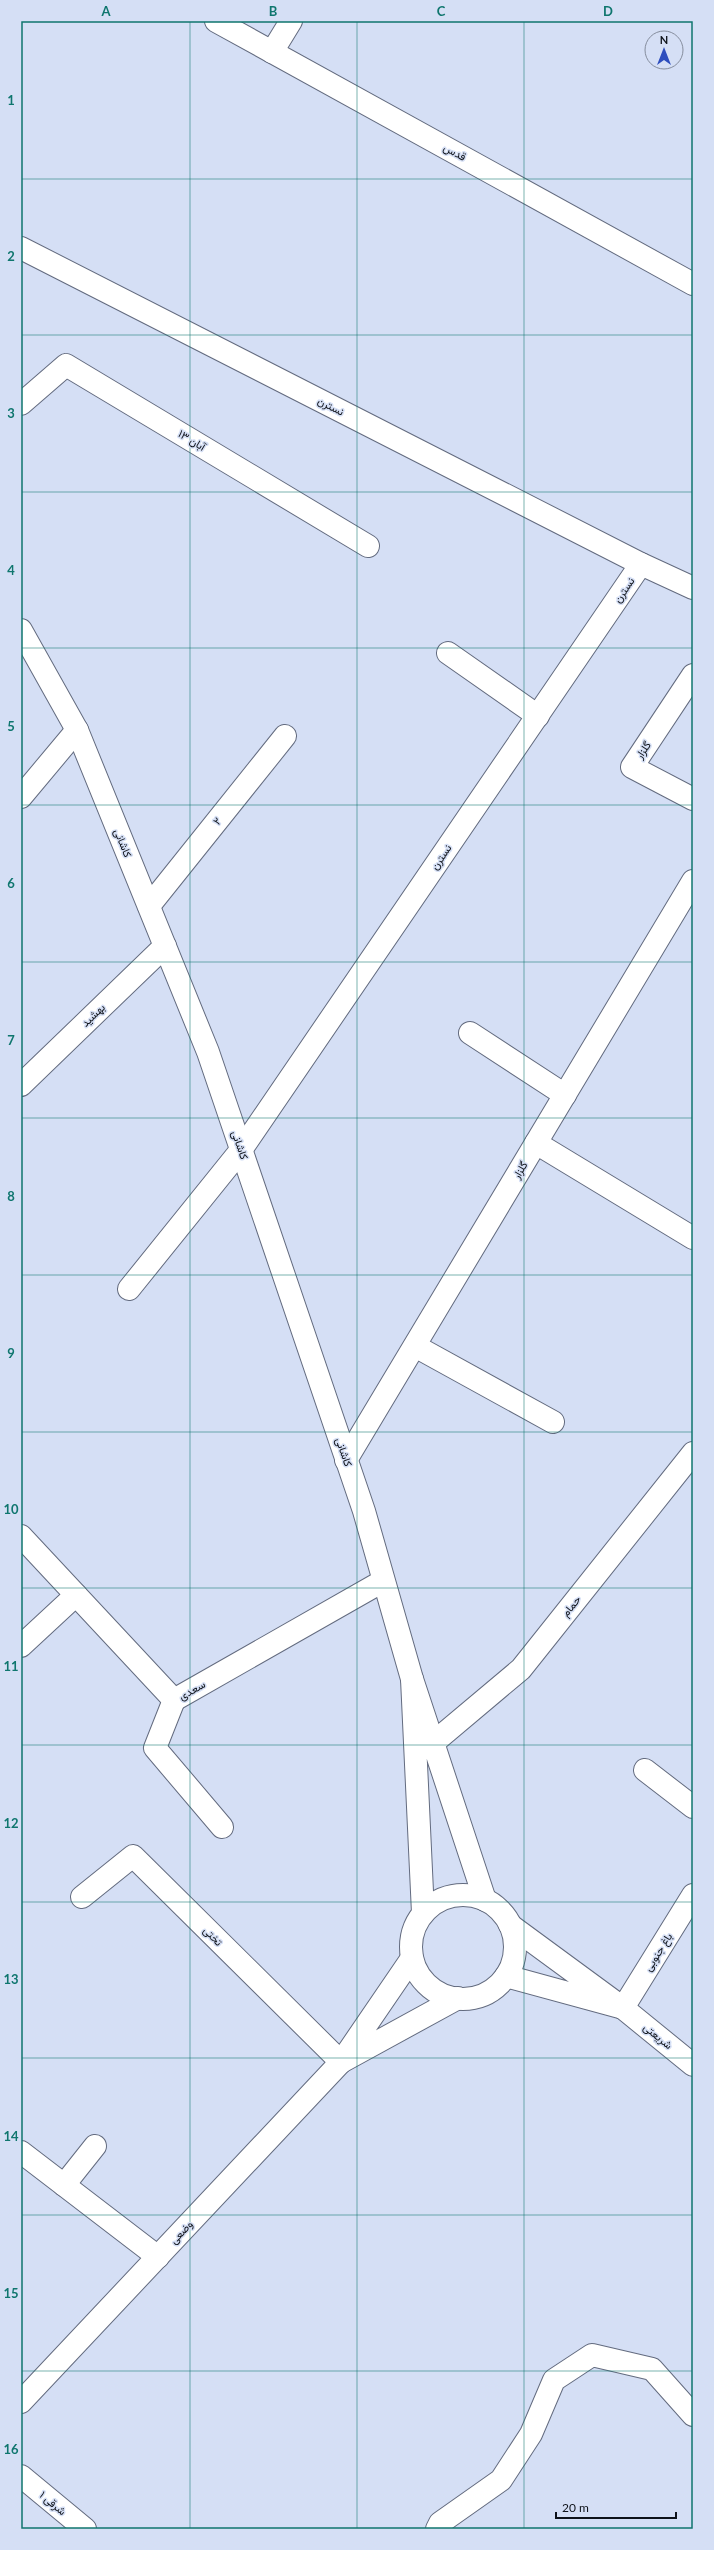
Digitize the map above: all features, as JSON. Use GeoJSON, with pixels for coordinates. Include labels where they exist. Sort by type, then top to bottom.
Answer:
{"type":"FeatureCollection","features":[{"type":"Feature","properties":{"kind":"street","name":"قدس"},"geometry":{"type":"LineString","coordinates":[[216,21],[693,284]]}},
{"type":"Feature","properties":{"kind":"street"},"geometry":{"type":"LineString","coordinates":[[272,52],[291,21]]}},
{"type":"Feature","properties":{"kind":"street","name":"نسترن"},"geometry":{"type":"LineString","coordinates":[[21,248],[641,564],[693,588]]}},
{"type":"Feature","properties":{"kind":"street","name":"۱۳ آبان"},"geometry":{"type":"LineString","coordinates":[[21,404],[66,365],[368,546]]}},
{"type":"Feature","properties":{"kind":"street","name":"نسترن"},"geometry":{"type":"LineString","coordinates":[[129,1289],[242,1150],[641,564]]}},
{"type":"Feature","properties":{"kind":"street","name":"کاشانی"},"geometry":{"type":"LineString","coordinates":[[22,638],[77,730],[208,1052],[346,1460],[412,1679]]}},
{"type":"Feature","properties":{"kind":"street"},"geometry":{"type":"LineString","coordinates":[[448,653],[538,716]]}},
{"type":"Feature","properties":{"kind":"street","name":"گلزار"},"geometry":{"type":"LineString","coordinates":[[693,675],[632,767],[693,799]]}},
{"type":"Feature","properties":{"kind":"street"},"geometry":{"type":"LineString","coordinates":[[21,797],[77,730]]}},
{"type":"Feature","properties":{"kind":"street","name":"۲"},"geometry":{"type":"LineString","coordinates":[[149,906],[285,736]]}},
{"type":"Feature","properties":{"kind":"street","name":"گلزار"},"geometry":{"type":"LineString","coordinates":[[346,1460],[693,881]]}},
{"type":"Feature","properties":{"kind":"street","name":"بهشید"},"geometry":{"type":"LineString","coordinates":[[21,1085],[165,946]]}},
{"type":"Feature","properties":{"kind":"street"},"geometry":{"type":"LineString","coordinates":[[470,1033],[565,1095]]}},
{"type":"Feature","properties":{"kind":"street"},"geometry":{"type":"LineString","coordinates":[[536,1143],[693,1238]]}},
{"type":"Feature","properties":{"kind":"street"},"geometry":{"type":"LineString","coordinates":[[415,1346],[553,1422]]}},
{"type":"Feature","properties":{"kind":"street","name":"حمام"},"geometry":{"type":"LineString","coordinates":[[433,1743],[521,1669],[693,1453]]}},
{"type":"Feature","properties":{"kind":"street","name":"سعدی"},"geometry":{"type":"LineString","coordinates":[[21,1536],[174,1700],[383,1581]]}},
{"type":"Feature","properties":{"kind":"street"},"geometry":{"type":"LineString","coordinates":[[21,1646],[76,1595]]}},
{"type":"Feature","properties":{"kind":"street"},"geometry":{"type":"LineString","coordinates":[[412,1679],[485,1900]]}},
{"type":"Feature","properties":{"kind":"street"},"geometry":{"type":"LineString","coordinates":[[412,1679],[423,1913]]}},
{"type":"Feature","properties":{"kind":"street"},"geometry":{"type":"LineString","coordinates":[[174,1700],[155,1748],[222,1827]]}},
{"type":"Feature","properties":{"kind":"street"},"geometry":{"type":"LineString","coordinates":[[645,1770],[693,1807]]}},
{"type":"Feature","properties":{"kind":"street","name":"تختی"},"geometry":{"type":"LineString","coordinates":[[82,1897],[133,1856],[341,2062]]}},
{"type":"Feature","properties":{"kind":"street"},"geometry":{"type":"LineString","coordinates":[[468,1895],[485,1900],[500,1910],[510,1925],[514,1948],[513,1960],[506,1976],[493,1989],[476,1997],[458,1998],[441,1994],[428,1985],[418,1973],[412,1958],[411,1942],[415,1927],[423,1913],[436,1903],[450,1896],[468,1895]]}},
{"type":"Feature","properties":{"kind":"street","name":"باغ جنوبی"},"geometry":{"type":"LineString","coordinates":[[623,2008],[693,1895]]}},
{"type":"Feature","properties":{"kind":"street","name":"شریعتی"},"geometry":{"type":"LineString","coordinates":[[510,1925],[623,2008],[693,2065]]}},
{"type":"Feature","properties":{"kind":"street"},"geometry":{"type":"LineString","coordinates":[[341,2062],[412,1958]]}},
{"type":"Feature","properties":{"kind":"street"},"geometry":{"type":"LineString","coordinates":[[506,1976],[623,2008]]}},
{"type":"Feature","properties":{"kind":"street"},"geometry":{"type":"LineString","coordinates":[[341,2062],[458,1998]]}},
{"type":"Feature","properties":{"kind":"street","name":"وضعی"},"geometry":{"type":"LineString","coordinates":[[21,2402],[341,2062]]}},
{"type":"Feature","properties":{"kind":"street"},"geometry":{"type":"LineString","coordinates":[[64,2185],[95,2146]]}},
{"type":"Feature","properties":{"kind":"street"},"geometry":{"type":"LineString","coordinates":[[21,2152],[158,2257]]}},
{"type":"Feature","properties":{"kind":"street"},"geometry":{"type":"LineString","coordinates":[[437,2529],[440,2523],[501,2480],[531,2434],[554,2380],[592,2356],[652,2369],[693,2415]]}},
{"type":"Feature","properties":{"kind":"street","name":"۱ شرقی"},"geometry":{"type":"LineString","coordinates":[[21,2476],[85,2529]]}}]}
